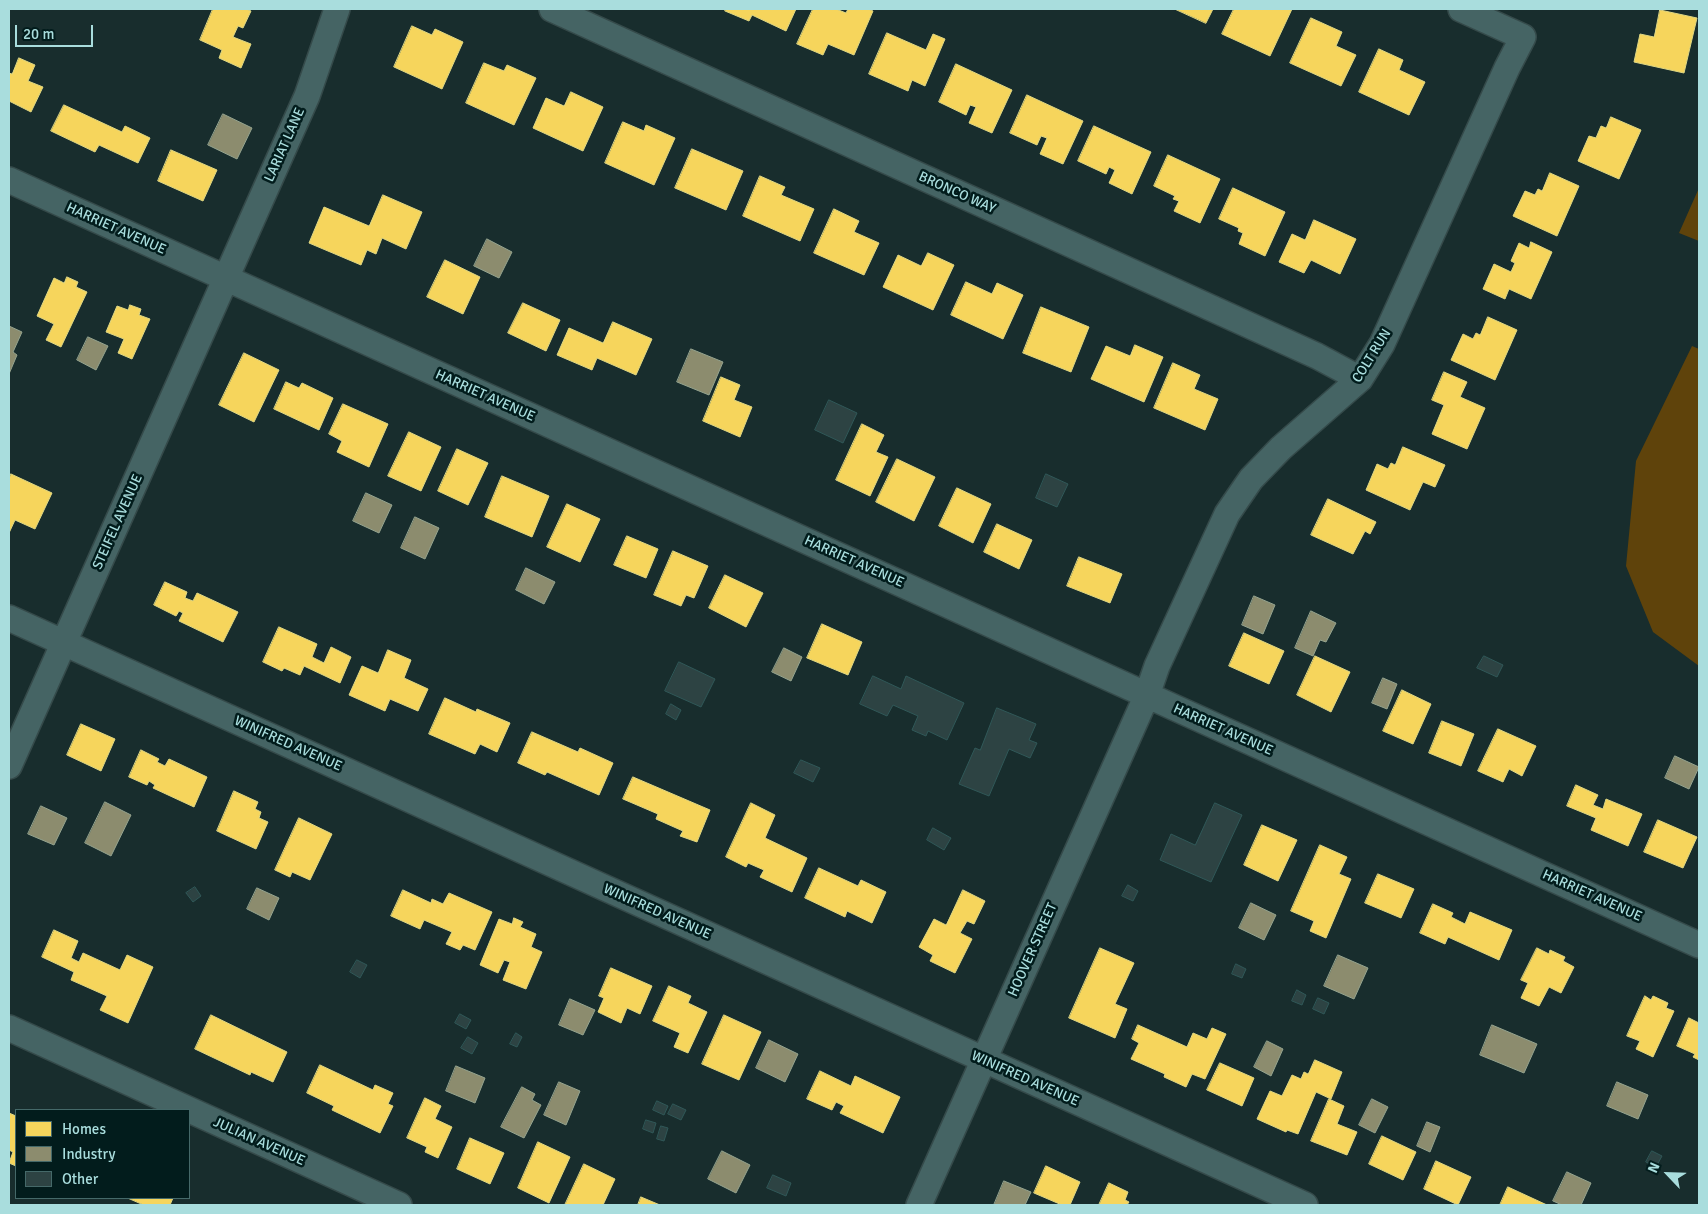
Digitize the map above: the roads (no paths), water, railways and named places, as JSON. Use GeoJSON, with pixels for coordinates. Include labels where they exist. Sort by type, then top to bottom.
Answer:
{"type":"FeatureCollection","features":[{"type":"Feature","properties":{"kind":"street","name":"LARIAT LANE"},"geometry":{"type":"LineString","coordinates":[[226,279],[307,96],[337,9]]}},
{"type":"Feature","properties":{"kind":"street","name":"BRONCO WAY"},"geometry":{"type":"LineString","coordinates":[[552,9],[1317,356],[1360,379]]}},
{"type":"Feature","properties":{"kind":"street","name":"COLT RUN"},"geometry":{"type":"LineString","coordinates":[[1147,694],[1227,514],[1251,479],[1281,448],[1360,379],[1382,344],[1523,36],[1461,9]]}},
{"type":"Feature","properties":{"kind":"street","name":"HARRIET AVENUE"},"geometry":{"type":"LineString","coordinates":[[9,180],[1699,945]]}},
{"type":"Feature","properties":{"kind":"street","name":"STEIFEL AVENUE"},"geometry":{"type":"LineString","coordinates":[[9,766],[226,279]]}},
{"type":"Feature","properties":{"kind":"street","name":"WINIFRED AVENUE"},"geometry":{"type":"LineString","coordinates":[[9,618],[1305,1205]]}},
{"type":"Feature","properties":{"kind":"street","name":"HOOVER STREET"},"geometry":{"type":"LineString","coordinates":[[919,1205],[1147,694]]}},
{"type":"Feature","properties":{"kind":"street","name":"JULIAN AVENUE"},"geometry":{"type":"LineString","coordinates":[[9,1028],[187,1109]]}},
{"type":"Feature","properties":{"kind":"street","name":"JULIAN AVENUE"},"geometry":{"type":"LineString","coordinates":[[190,1110],[399,1205]]}}]}
